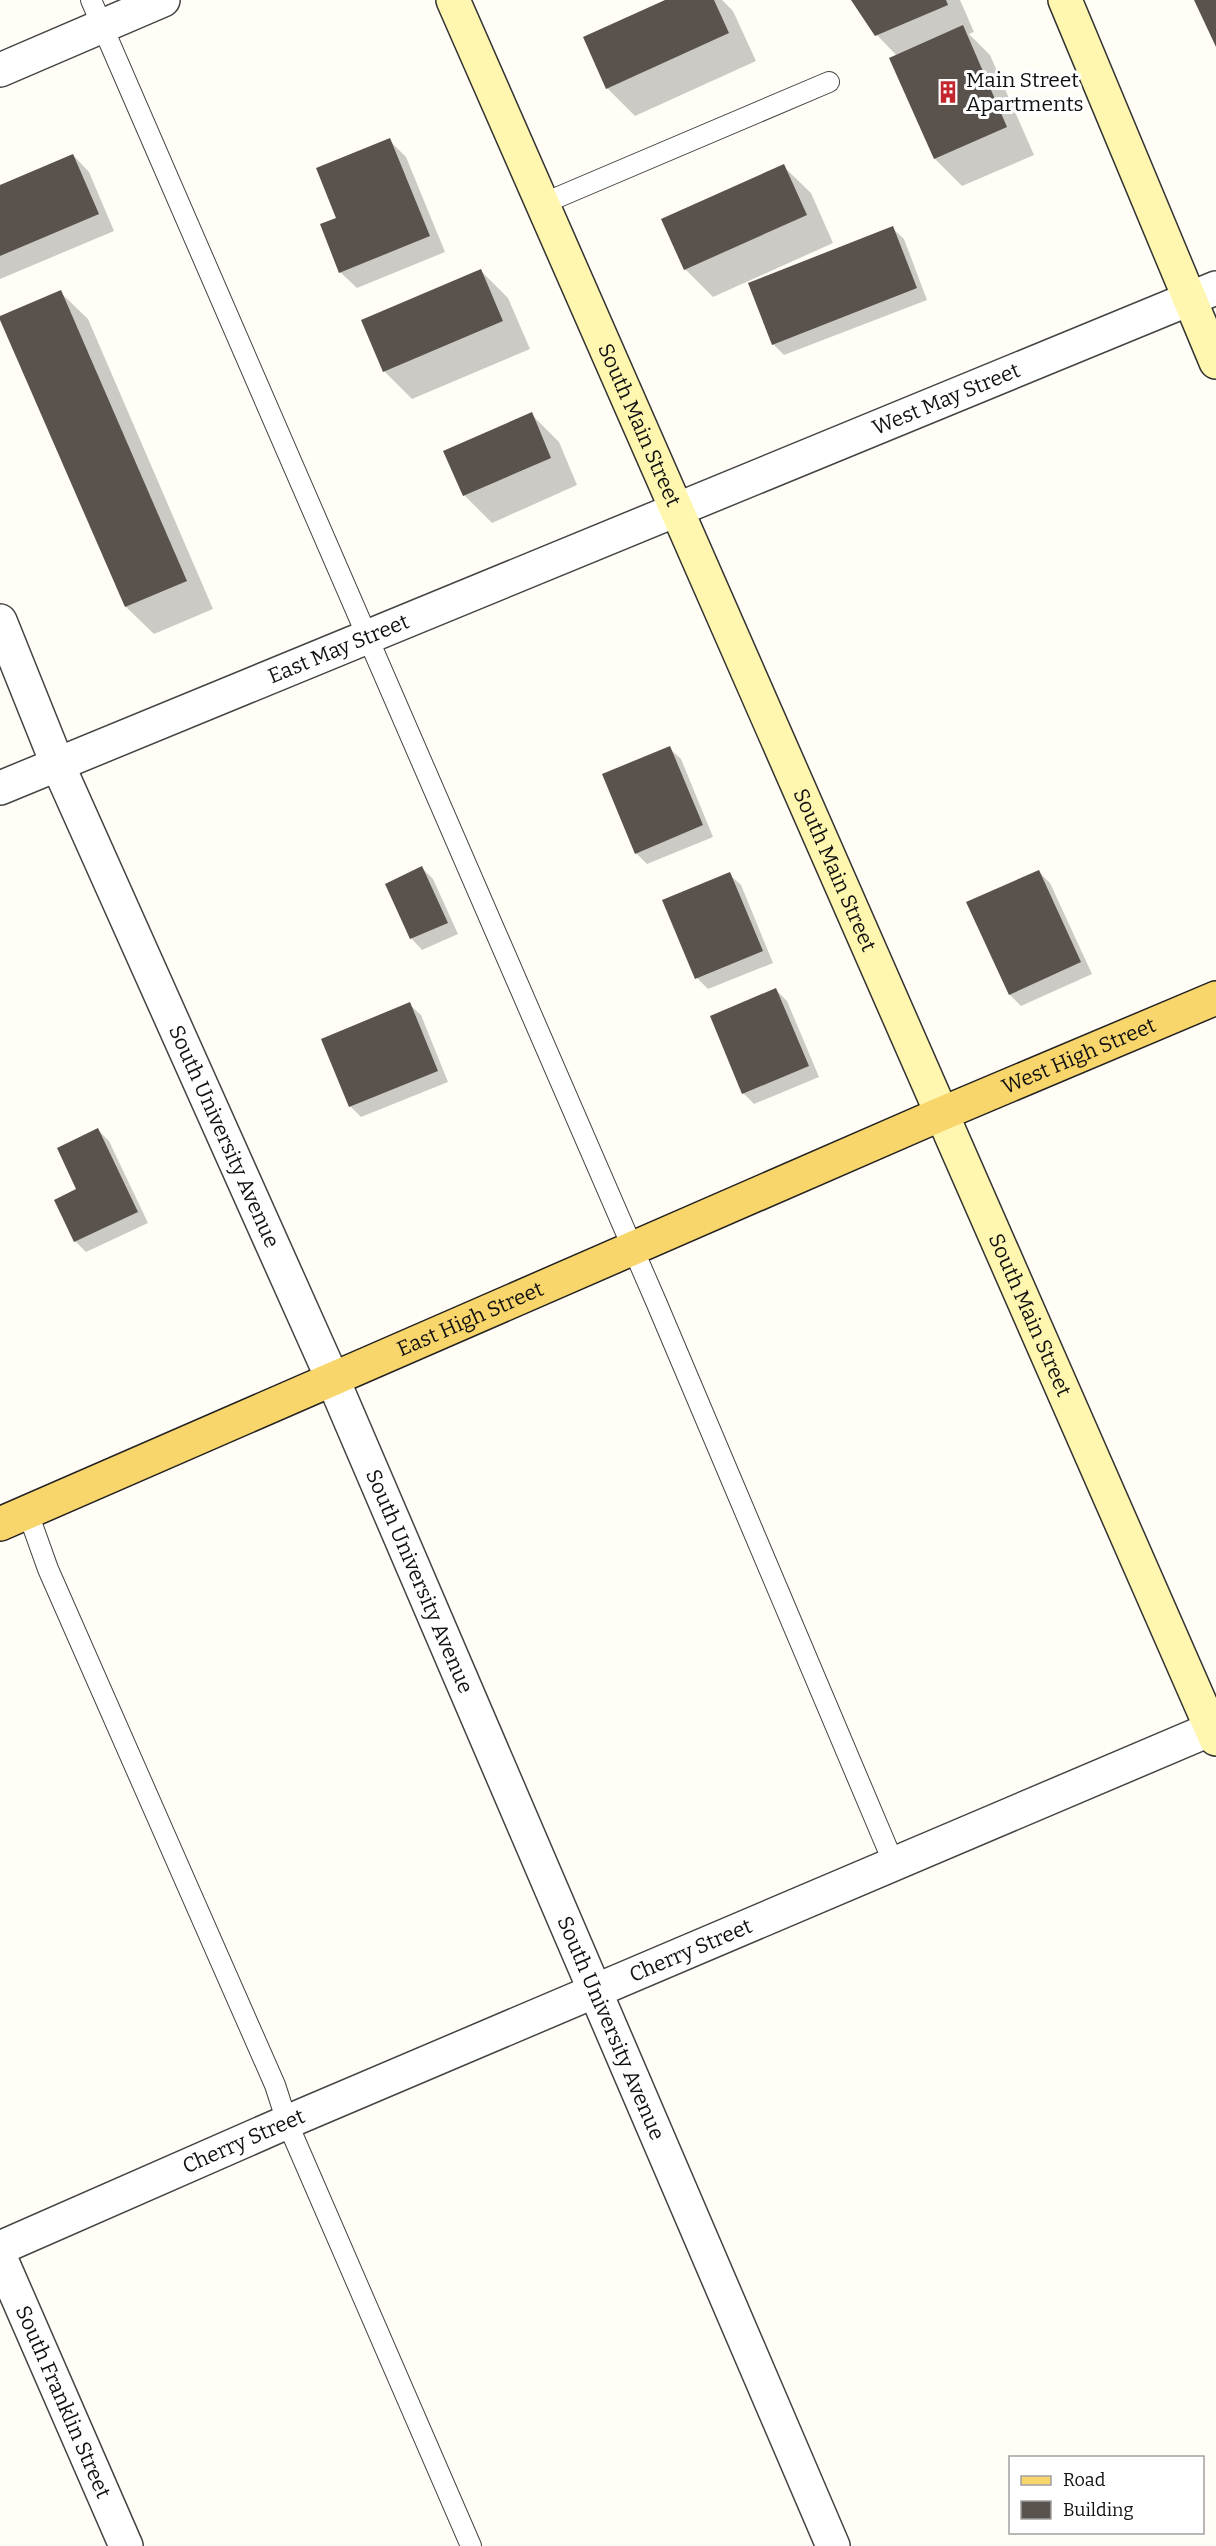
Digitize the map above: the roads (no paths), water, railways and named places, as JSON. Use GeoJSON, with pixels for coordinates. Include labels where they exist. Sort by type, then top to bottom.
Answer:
{"type":"FeatureCollection","features":[{"type":"Feature","properties":{"kind":"main road","name":"West High Street"},"geometry":{"type":"LineString","coordinates":[[941,1114],[1216,998]]}},
{"type":"Feature","properties":{"kind":"main road","name":"East High Street"},"geometry":{"type":"LineString","coordinates":[[14,1518],[941,1114]]}},
{"type":"Feature","properties":{"kind":"street"},"geometry":{"type":"LineString","coordinates":[[0,70],[97,13],[163,0]]}},
{"type":"Feature","properties":{"kind":"street","name":"South Main Street"},"geometry":{"type":"LineString","coordinates":[[453,0],[941,1114],[1215,1732]]}},
{"type":"Feature","properties":{"kind":"street"},"geometry":{"type":"LineString","coordinates":[[1065,0],[1203,293],[1216,362]]}},
{"type":"Feature","properties":{"kind":"street","name":"West May Street"},"geometry":{"type":"LineString","coordinates":[[676,510],[1203,293]]}},
{"type":"Feature","properties":{"kind":"street","name":"East May Street"},"geometry":{"type":"LineString","coordinates":[[0,788],[676,510]]}},
{"type":"Feature","properties":{"kind":"street","name":"South University Avenue"},"geometry":{"type":"LineString","coordinates":[[0,621],[57,763],[333,1380],[832,2546]]}},
{"type":"Feature","properties":{"kind":"street","name":"Cherry Street"},"geometry":{"type":"LineString","coordinates":[[0,2248],[596,1990],[1215,1732]]}},
{"type":"Feature","properties":{"kind":"street","name":"South Franklin Street"},"geometry":{"type":"LineString","coordinates":[[0,2257],[126,2546]]}},
{"type":"Feature","properties":{"kind":"lane"},"geometry":{"type":"LineString","coordinates":[[97,13],[633,1249],[894,1864]]}},
{"type":"Feature","properties":{"kind":"lane"},"geometry":{"type":"LineString","coordinates":[[542,204],[829,82]]}},
{"type":"Feature","properties":{"kind":"lane"},"geometry":{"type":"LineString","coordinates":[[14,1518],[48,1569],[275,2085],[287,2122],[471,2546]]}},
{"type":"Feature","properties":{"kind":"place","name":"Main Street Apartments"},"geometry":{"type":"Point","coordinates":[948,92]}}]}
